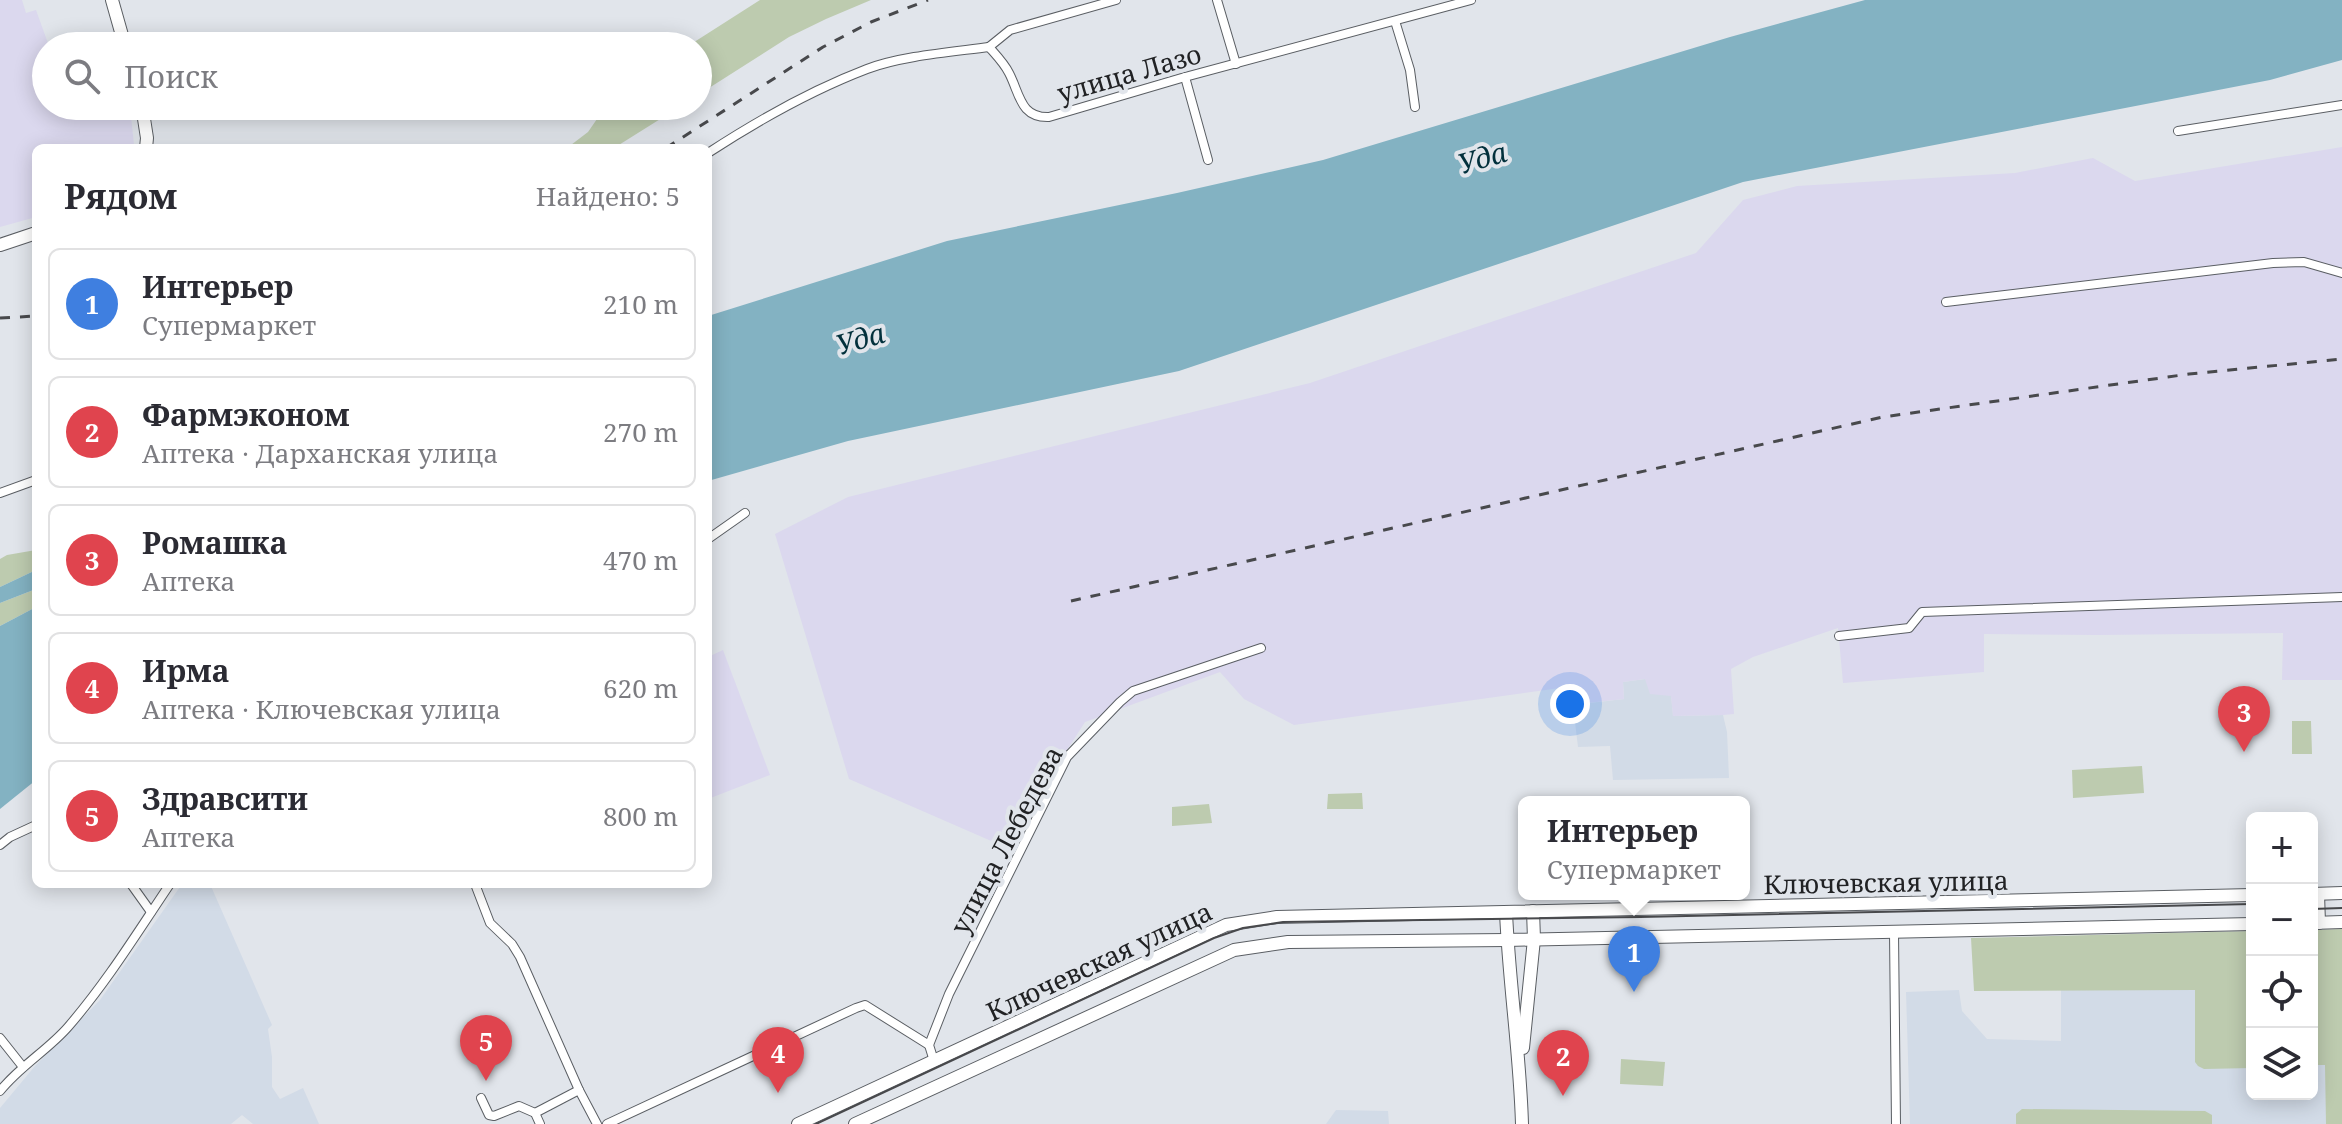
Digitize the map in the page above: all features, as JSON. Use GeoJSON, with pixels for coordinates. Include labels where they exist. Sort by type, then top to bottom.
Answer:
{"type":"FeatureCollection","features":[{"type":"Feature","properties":{"kind":"main road"},"geometry":{"type":"LineString","coordinates":[[112,0],[121,32]]}},
{"type":"Feature","properties":{"kind":"main road"},"geometry":{"type":"LineString","coordinates":[[144,120],[146,144]]}},
{"type":"Feature","properties":{"kind":"main road"},"geometry":{"type":"LineString","coordinates":[[0,245],[32,234]]}},
{"type":"Feature","properties":{"kind":"main road"},"geometry":{"type":"LineString","coordinates":[[2318,894],[2342,893]]}},
{"type":"Feature","properties":{"kind":"main road","name":"Ключевская улица"},"geometry":{"type":"LineString","coordinates":[[798,1124],[1226,925],[1277,917],[2246,895]]}},
{"type":"Feature","properties":{"kind":"main road"},"geometry":{"type":"LineString","coordinates":[[1520,1075],[1534,939],[1533,911]]}},
{"type":"Feature","properties":{"kind":"main road"},"geometry":{"type":"LineString","coordinates":[[1506,912],[1522,1124]]}},
{"type":"Feature","properties":{"kind":"main road"},"geometry":{"type":"LineString","coordinates":[[2318,923],[2342,922]]}},
{"type":"Feature","properties":{"kind":"main road","name":"Ключевская улица"},"geometry":{"type":"LineString","coordinates":[[855,1124],[1234,950],[1288,942],[2246,924]]}},
{"type":"Feature","properties":{"kind":"street"},"geometry":{"type":"LineString","coordinates":[[1086,7],[1095,0]]}},
{"type":"Feature","properties":{"kind":"street"},"geometry":{"type":"LineString","coordinates":[[712,151],[804,97],[869,68],[989,47],[1010,30],[1116,0]]}},
{"type":"Feature","properties":{"kind":"street"},"geometry":{"type":"LineString","coordinates":[[1217,0],[1236,64]]}},
{"type":"Feature","properties":{"kind":"street","name":"улица Лазо"},"geometry":{"type":"LineString","coordinates":[[989,47],[1008,70],[1027,111],[1037,117],[1049,117],[1471,0]]}},
{"type":"Feature","properties":{"kind":"street"},"geometry":{"type":"LineString","coordinates":[[1395,21],[1410,70],[1415,107]]}},
{"type":"Feature","properties":{"kind":"street"},"geometry":{"type":"LineString","coordinates":[[1185,77],[1208,160]]}},
{"type":"Feature","properties":{"kind":"street"},"geometry":{"type":"LineString","coordinates":[[2178,131],[2342,105]]}},
{"type":"Feature","properties":{"kind":"street"},"geometry":{"type":"LineString","coordinates":[[1946,302],[2273,263],[2304,262],[2342,273]]}},
{"type":"Feature","properties":{"kind":"street"},"geometry":{"type":"LineString","coordinates":[[1,493],[32,481]]}},
{"type":"Feature","properties":{"kind":"street"},"geometry":{"type":"LineString","coordinates":[[712,536],[745,513]]}},
{"type":"Feature","properties":{"kind":"street"},"geometry":{"type":"LineString","coordinates":[[1839,636],[1909,628],[1922,612],[2342,597]]}},
{"type":"Feature","properties":{"kind":"street","name":"улица Лебедева"},"geometry":{"type":"LineString","coordinates":[[929,1045],[949,994],[1067,757],[1133,691],[1261,648]]}},
{"type":"Feature","properties":{"kind":"street"},"geometry":{"type":"LineString","coordinates":[[0,845],[32,827]]}},
{"type":"Feature","properties":{"kind":"street"},"geometry":{"type":"LineString","coordinates":[[134,888],[151,912]]}},
{"type":"Feature","properties":{"kind":"street"},"geometry":{"type":"LineString","coordinates":[[0,1091],[66,1030],[101,986],[167,888]]}},
{"type":"Feature","properties":{"kind":"street"},"geometry":{"type":"LineString","coordinates":[[477,888],[490,923],[512,944],[520,957],[597,1124]]}},
{"type":"Feature","properties":{"kind":"street"},"geometry":{"type":"LineString","coordinates":[[1894,932],[1896,1124]]}},
{"type":"Feature","properties":{"kind":"street"},"geometry":{"type":"LineString","coordinates":[[607,1124],[865,1005],[929,1045],[934,1061]]}},
{"type":"Feature","properties":{"kind":"street"},"geometry":{"type":"LineString","coordinates":[[0,1038],[23,1067]]}},
{"type":"Feature","properties":{"kind":"street"},"geometry":{"type":"LineString","coordinates":[[535,1113],[579,1090]]}},
{"type":"Feature","properties":{"kind":"street"},"geometry":{"type":"LineString","coordinates":[[481,1098],[489,1115],[519,1106],[535,1113],[540,1124]]}},
{"type":"Feature","properties":{"kind":"shaded area"},"geometry":{"type":"Polygon","coordinates":[[[0,0],[22,0],[26,13],[36,10],[44,32],[32,32],[32,120],[131,120],[134,144],[32,144],[32,218],[0,227],[0,0]]]}},
{"type":"Feature","properties":{"kind":"shaded area"},"geometry":{"type":"Polygon","coordinates":[[[2342,147],[2342,680],[2282,680],[2283,633],[1984,634],[1984,672],[1843,683],[1838,628],[1753,657],[1731,669],[1734,714],[1723,715],[1673,716],[1671,696],[1650,694],[1645,679],[1623,682],[1624,699],[1578,704],[1574,686],[1294,725],[1244,699],[1220,672],[1085,722],[1005,847],[849,779],[775,534],[848,497],[1310,383],[1696,253],[1743,200],[1797,186],[2015,173],[2093,158],[2135,181],[2342,147]]]}},
{"type":"Feature","properties":{"kind":"shaded area"},"geometry":{"type":"Polygon","coordinates":[[[723,650],[770,775],[712,797],[712,655],[723,650]]]}},
{"type":"Feature","properties":{"kind":"shaded area"},"geometry":{"type":"Polygon","coordinates":[[[1645,679],[1671,695],[1673,716],[1723,715],[1729,778],[1613,780],[1610,746],[1578,747],[1573,705],[1624,699],[1623,682],[1645,679]]]}},
{"type":"Feature","properties":{"kind":"shaded area"},"geometry":{"type":"Polygon","coordinates":[[[179,888],[212,888],[272,1025],[268,1029],[272,1087],[280,1099],[303,1088],[319,1124],[253,1124],[242,1115],[231,1124],[0,1124],[0,1108],[35,1066],[100,1000],[179,888]]]}},
{"type":"Feature","properties":{"kind":"shaded area"},"geometry":{"type":"Polygon","coordinates":[[[1959,990],[1962,1011],[1987,1039],[2061,1041],[2061,990],[2246,990],[2246,1100],[2318,1100],[2318,1016],[2342,1124],[1910,1124],[1906,992],[1959,990]]]}},
{"type":"Feature","properties":{"kind":"shaded area"},"geometry":{"type":"Polygon","coordinates":[[[1336,1110],[1388,1111],[1389,1124],[1326,1124],[1336,1110]]]}},
{"type":"Feature","properties":{"kind":"green space"},"geometry":{"type":"Polygon","coordinates":[[[760,0],[871,0],[789,37],[712,86],[710,32],[760,0]]]}},
{"type":"Feature","properties":{"kind":"green space"},"geometry":{"type":"Polygon","coordinates":[[[596,120],[659,120],[620,144],[572,144],[588,132],[596,120]]]}},
{"type":"Feature","properties":{"kind":"green space"},"geometry":{"type":"Polygon","coordinates":[[[32,551],[32,572],[0,587],[0,559],[32,551]]]}},
{"type":"Feature","properties":{"kind":"green space"},"geometry":{"type":"Polygon","coordinates":[[[32,591],[32,609],[0,626],[0,603],[32,591]]]}},
{"type":"Feature","properties":{"kind":"green space"},"geometry":{"type":"Polygon","coordinates":[[[2292,721],[2311,721],[2312,754],[2292,754],[2292,721]]]}},
{"type":"Feature","properties":{"kind":"green space"},"geometry":{"type":"Polygon","coordinates":[[[2142,766],[2144,793],[2073,798],[2072,770],[2142,766]]]}},
{"type":"Feature","properties":{"kind":"green space"},"geometry":{"type":"Polygon","coordinates":[[[1362,793],[1363,809],[1327,809],[1328,794],[1362,793]]]}},
{"type":"Feature","properties":{"kind":"green space"},"geometry":{"type":"Polygon","coordinates":[[[1209,804],[1212,823],[1172,826],[1172,807],[1209,804]]]}},
{"type":"Feature","properties":{"kind":"green space"},"geometry":{"type":"Polygon","coordinates":[[[2342,929],[2342,1124],[2326,1124],[2325,1065],[2318,1065],[2318,930],[2342,929]]]}},
{"type":"Feature","properties":{"kind":"green space"},"geometry":{"type":"Polygon","coordinates":[[[2246,931],[2246,1068],[2204,1069],[2195,1062],[2195,990],[1974,991],[1971,938],[2246,931]]]}},
{"type":"Feature","properties":{"kind":"green space"},"geometry":{"type":"Polygon","coordinates":[[[1621,1059],[1665,1062],[1663,1086],[1620,1084],[1621,1059]]]}},
{"type":"Feature","properties":{"kind":"green space"},"geometry":{"type":"Polygon","coordinates":[[[2022,1109],[2205,1111],[2212,1115],[2212,1124],[2016,1124],[2016,1114],[2022,1109]]]}},
{"type":"Feature","properties":{"kind":"water","name":"Уда"},"geometry":{"type":"Polygon","coordinates":[[[1865,0],[2342,0],[2342,60],[2270,80],[1743,182],[1179,371],[848,441],[712,480],[712,315],[947,241],[1323,160],[1730,37],[1865,0]]]}},
{"type":"Feature","properties":{"kind":"water"},"geometry":{"type":"Polygon","coordinates":[[[32,572],[32,591],[0,603],[0,587],[32,572]]]}},
{"type":"Feature","properties":{"kind":"water"},"geometry":{"type":"Polygon","coordinates":[[[32,609],[32,783],[0,809],[0,626],[32,609]]]}},
{"type":"Feature","properties":{"kind":"tram line"},"geometry":{"type":"LineString","coordinates":[[816,1124],[1214,938],[1243,928],[1283,922],[2246,904]]}},
{"type":"Feature","properties":{"kind":"tram line"},"geometry":{"type":"LineString","coordinates":[[2318,909],[2342,908]]}},
{"type":"Feature","properties":{"kind":"railway"},"geometry":{"type":"LineString","coordinates":[[712,118],[823,47],[871,22],[928,0]]}},
{"type":"Feature","properties":{"kind":"railway"},"geometry":{"type":"LineString","coordinates":[[672,144],[710,120]]}},
{"type":"Feature","properties":{"kind":"railway"},"geometry":{"type":"LineString","coordinates":[[0,318],[32,316]]}},
{"type":"Feature","properties":{"kind":"railway"},"geometry":{"type":"LineString","coordinates":[[1071,601],[1883,417],[2189,374],[2342,359]]}},
{"type":"Feature","properties":{"kind":"place","name":"Ромашка"},"geometry":{"type":"Point","coordinates":[2244,752]}},
{"type":"Feature","properties":{"kind":"place","name":"Интерьер"},"geometry":{"type":"Point","coordinates":[1634,992]}},
{"type":"Feature","properties":{"kind":"place","name":"Здравсити"},"geometry":{"type":"Point","coordinates":[486,1081]}},
{"type":"Feature","properties":{"kind":"place","name":"Ирма"},"geometry":{"type":"Point","coordinates":[778,1093]}},
{"type":"Feature","properties":{"kind":"place","name":"Фармэконом"},"geometry":{"type":"Point","coordinates":[1563,1096]}}]}
